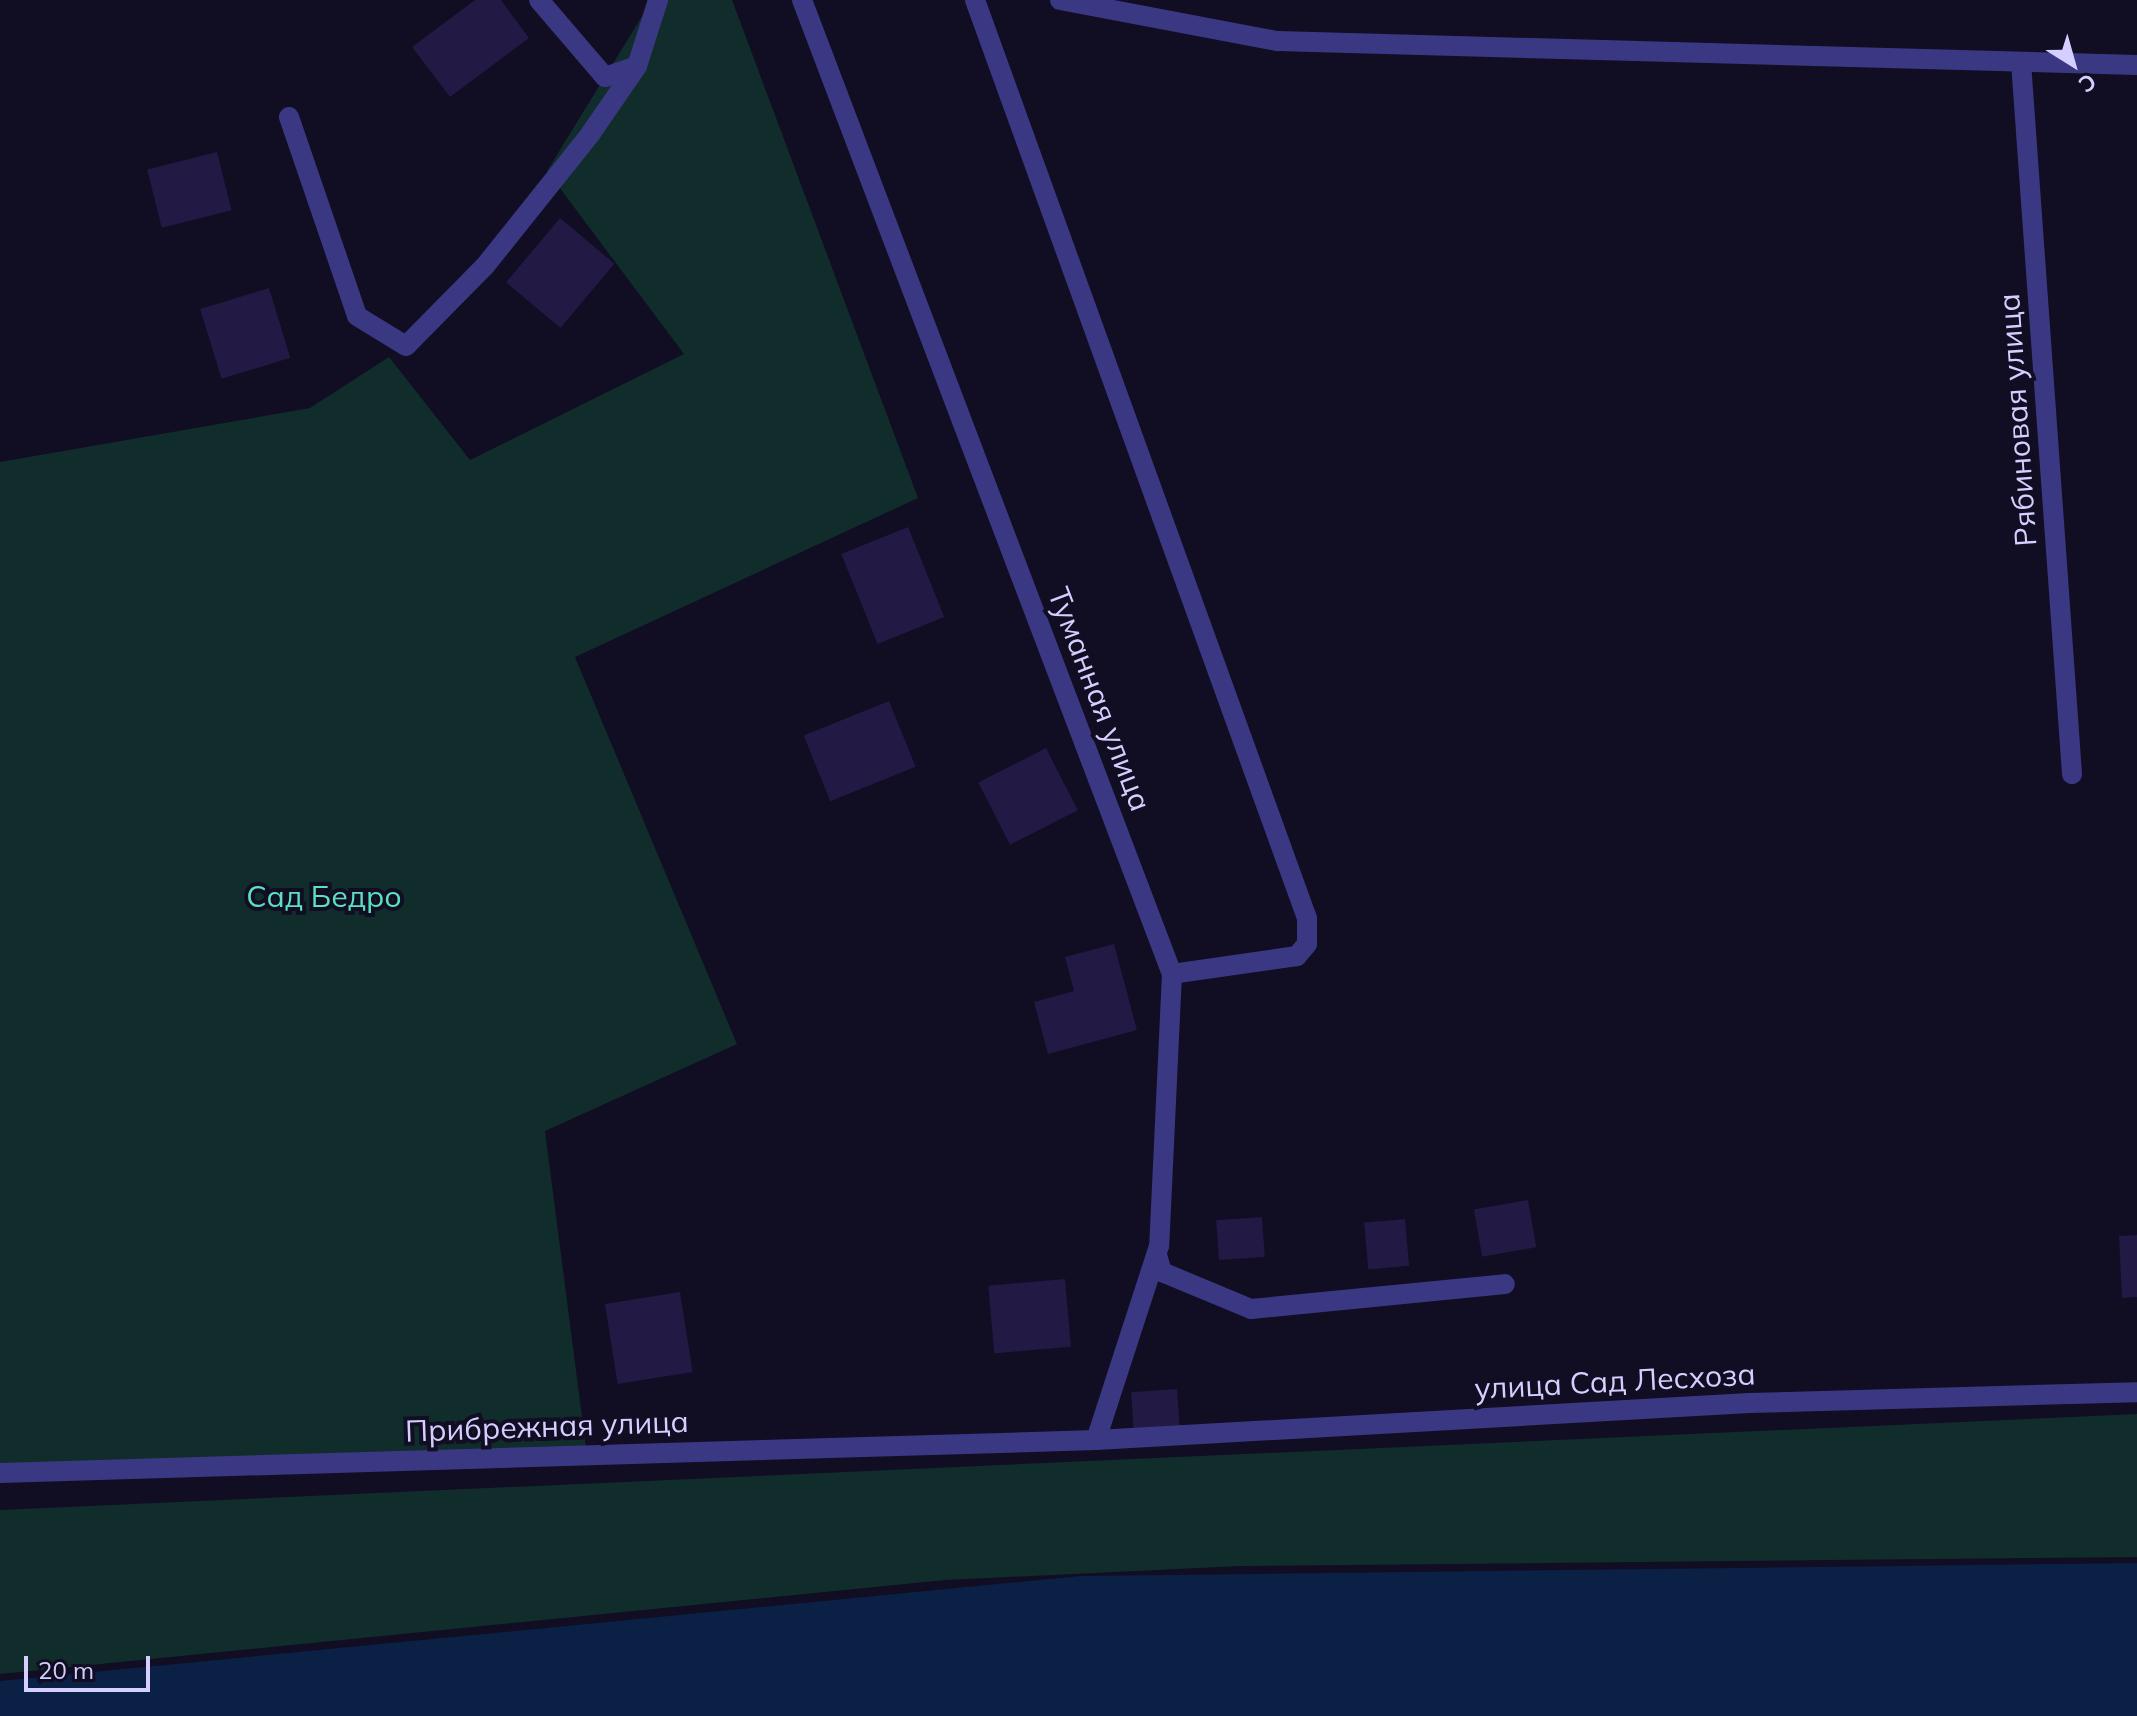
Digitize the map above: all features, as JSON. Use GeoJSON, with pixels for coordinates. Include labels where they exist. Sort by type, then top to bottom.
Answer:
{"type":"FeatureCollection","features":[{"type":"Feature","properties":{"kind":"street"},"geometry":{"type":"LineString","coordinates":[[539,0],[605,77],[637,66]]}},
{"type":"Feature","properties":{"kind":"street"},"geometry":{"type":"LineString","coordinates":[[289,117],[357,316],[406,346],[485,266],[591,133],[637,66],[658,0]]}},
{"type":"Feature","properties":{"kind":"street","name":"Туманная улица"},"geometry":{"type":"LineString","coordinates":[[802,0],[1172,974],[1157,1255],[1096,1440]]}},
{"type":"Feature","properties":{"kind":"street"},"geometry":{"type":"LineString","coordinates":[[975,0],[1307,918],[1307,944],[1297,956],[1172,974]]}},
{"type":"Feature","properties":{"kind":"street"},"geometry":{"type":"LineString","coordinates":[[1060,0],[1278,41],[2137,65]]}},
{"type":"Feature","properties":{"kind":"street","name":"Рябиновая улица"},"geometry":{"type":"LineString","coordinates":[[2021,62],[2072,774]]}},
{"type":"Feature","properties":{"kind":"street"},"geometry":{"type":"LineString","coordinates":[[1157,1255],[1162,1272],[1251,1309],[1505,1284]]}},
{"type":"Feature","properties":{"kind":"street","name":"улица Сад Лесхоза"},"geometry":{"type":"LineString","coordinates":[[1096,1440],[1749,1403],[2137,1392]]}},
{"type":"Feature","properties":{"kind":"street","name":"Прибрежная улица"},"geometry":{"type":"LineString","coordinates":[[0,1473],[1096,1440]]}},
{"type":"Feature","properties":{"kind":"green space","name":"Сад Бедро"},"geometry":{"type":"Polygon","coordinates":[[[652,0],[732,0],[918,498],[575,657],[737,1044],[545,1131],[586,1448],[0,1475],[0,462],[310,408],[389,357],[470,460],[684,354],[547,171],[652,0]]]}},
{"type":"Feature","properties":{"kind":"green space"},"geometry":{"type":"Polygon","coordinates":[[[2137,1414],[2137,1557],[1240,1566],[945,1580],[0,1674],[0,1510],[2137,1414]]]}},
{"type":"Feature","properties":{"kind":"water"},"geometry":{"type":"Polygon","coordinates":[[[2137,1563],[2137,1716],[0,1716],[0,1681],[1081,1576],[2137,1563]]]}},
{"type":"Feature","properties":{"kind":"building"},"geometry":{"type":"Polygon","coordinates":[[[475,0],[501,0],[529,38],[450,97],[412,47],[475,0]]]}},
{"type":"Feature","properties":{"kind":"building"},"geometry":{"type":"Polygon","coordinates":[[[217,152],[232,210],[162,228],[147,169],[217,152]]]}},
{"type":"Feature","properties":{"kind":"building"},"geometry":{"type":"Polygon","coordinates":[[[560,218],[614,264],[560,328],[506,282],[560,218]]]}},
{"type":"Feature","properties":{"kind":"building"},"geometry":{"type":"Polygon","coordinates":[[[269,288],[290,358],[221,379],[200,309],[269,288]]]}},
{"type":"Feature","properties":{"kind":"building"},"geometry":{"type":"Polygon","coordinates":[[[908,527],[944,617],[878,644],[841,554],[908,527]]]}},
{"type":"Feature","properties":{"kind":"building"},"geometry":{"type":"Polygon","coordinates":[[[889,701],[916,767],[830,801],[804,735],[889,701]]]}},
{"type":"Feature","properties":{"kind":"building"},"geometry":{"type":"Polygon","coordinates":[[[1046,748],[1078,810],[1010,845],[978,783],[1046,748]]]}},
{"type":"Feature","properties":{"kind":"building"},"geometry":{"type":"Polygon","coordinates":[[[1114,944],[1137,1030],[1048,1054],[1034,1002],[1074,991],[1065,957],[1114,944]]]}},
{"type":"Feature","properties":{"kind":"building"},"geometry":{"type":"Polygon","coordinates":[[[1528,1200],[1536,1247],[1482,1257],[1474,1210],[1528,1200]]]}},
{"type":"Feature","properties":{"kind":"building"},"geometry":{"type":"Polygon","coordinates":[[[1262,1217],[1265,1257],[1219,1260],[1216,1220],[1262,1217]]]}},
{"type":"Feature","properties":{"kind":"building"},"geometry":{"type":"Polygon","coordinates":[[[1405,1219],[1409,1266],[1368,1269],[1364,1223],[1405,1219]]]}},
{"type":"Feature","properties":{"kind":"building"},"geometry":{"type":"Polygon","coordinates":[[[2137,1235],[2137,1297],[2122,1298],[2119,1236],[2137,1235]]]}},
{"type":"Feature","properties":{"kind":"building"},"geometry":{"type":"Polygon","coordinates":[[[1065,1279],[1071,1347],[994,1353],[988,1286],[1065,1279]]]}},
{"type":"Feature","properties":{"kind":"building"},"geometry":{"type":"Polygon","coordinates":[[[680,1292],[693,1372],[618,1384],[605,1304],[680,1292]]]}},
{"type":"Feature","properties":{"kind":"building"},"geometry":{"type":"Polygon","coordinates":[[[1177,1389],[1180,1429],[1134,1432],[1131,1392],[1177,1389]]]}}]}
